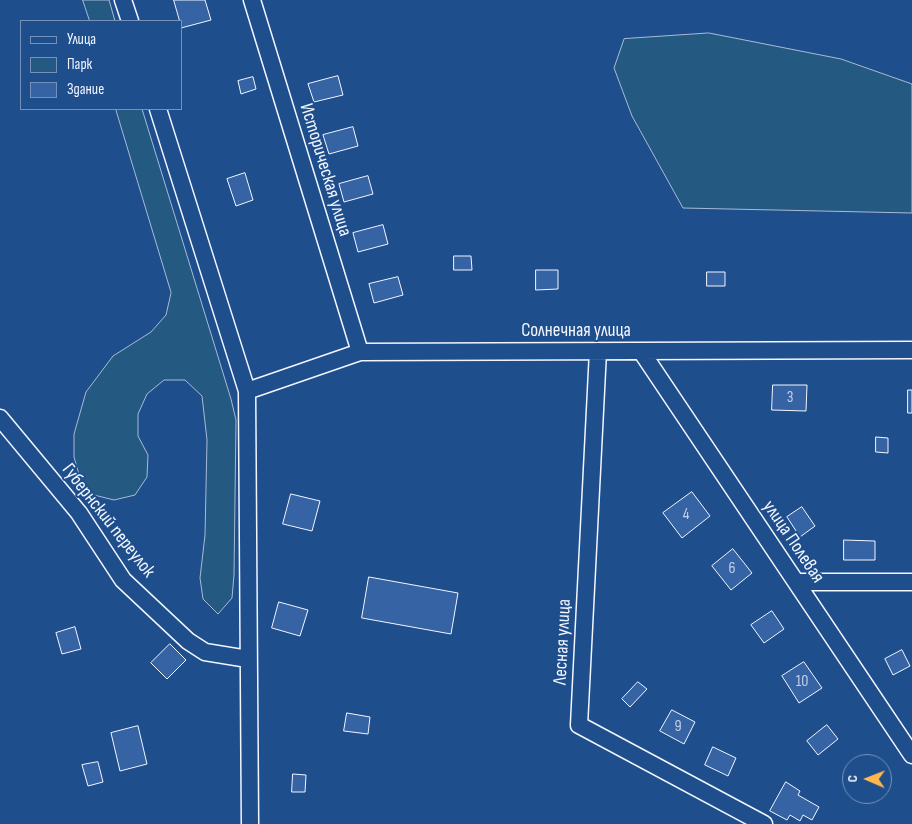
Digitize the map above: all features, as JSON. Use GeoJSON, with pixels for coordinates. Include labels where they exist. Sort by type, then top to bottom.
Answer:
{"type":"FeatureCollection","features":[{"type":"Feature","properties":{"kind":"street"},"geometry":{"type":"LineString","coordinates":[[123,0],[130,20]]}},
{"type":"Feature","properties":{"kind":"street","name":"Историческая улица"},"geometry":{"type":"LineString","coordinates":[[252,0],[360,352]]}},
{"type":"Feature","properties":{"kind":"street"},"geometry":{"type":"LineString","coordinates":[[158,110],[247,391],[250,824]]}},
{"type":"Feature","properties":{"kind":"street","name":"Солнечная улица"},"geometry":{"type":"LineString","coordinates":[[247,391],[360,352],[912,350]]}},
{"type":"Feature","properties":{"kind":"street","name":"Лесная улица"},"geometry":{"type":"LineString","coordinates":[[598,351],[579,725],[764,824]]}},
{"type":"Feature","properties":{"kind":"street","name":"улица Полевая"},"geometry":{"type":"LineString","coordinates":[[641,351],[912,755]]}},
{"type":"Feature","properties":{"kind":"street","name":"Губернский переулок"},"geometry":{"type":"LineString","coordinates":[[0,418],[6,431],[79,514],[123,580],[188,641],[205,652],[248,659]]}},
{"type":"Feature","properties":{"kind":"street"},"geometry":{"type":"LineString","coordinates":[[796,582],[912,582]]}},
{"type":"Feature","properties":{"kind":"green space"},"geometry":{"type":"Polygon","coordinates":[[[83,0],[109,0],[115,20],[90,20],[83,0]]]}},
{"type":"Feature","properties":{"kind":"green space"},"geometry":{"type":"Polygon","coordinates":[[[709,33],[841,59],[912,84],[912,213],[683,208],[632,116],[614,68],[624,39],[709,33]]]}},
{"type":"Feature","properties":{"kind":"green space"},"geometry":{"type":"Polygon","coordinates":[[[116,110],[142,110],[236,420],[232,598],[218,614],[203,599],[200,578],[205,535],[207,440],[202,396],[185,380],[164,380],[147,394],[138,414],[138,436],[148,455],[147,477],[135,495],[114,500],[94,495],[80,478],[74,457],[74,434],[86,392],[113,356],[151,332],[166,315],[171,293],[116,110]]]}},
{"type":"Feature","properties":{"kind":"building"},"geometry":{"type":"Polygon","coordinates":[[[174,0],[205,0],[211,20],[182,28],[182,20],[180,20],[174,0]]]}},
{"type":"Feature","properties":{"kind":"building"},"geometry":{"type":"Polygon","coordinates":[[[338,76],[343,95],[314,102],[308,84],[338,76]]]}},
{"type":"Feature","properties":{"kind":"building"},"geometry":{"type":"Polygon","coordinates":[[[253,77],[256,89],[241,94],[238,81],[253,77]]]}},
{"type":"Feature","properties":{"kind":"building"},"geometry":{"type":"Polygon","coordinates":[[[353,127],[358,146],[329,154],[323,135],[353,127]]]}},
{"type":"Feature","properties":{"kind":"building"},"geometry":{"type":"Polygon","coordinates":[[[245,173],[253,200],[236,206],[227,179],[245,173]]]}},
{"type":"Feature","properties":{"kind":"building"},"geometry":{"type":"Polygon","coordinates":[[[368,176],[373,194],[344,202],[339,184],[368,176]]]}},
{"type":"Feature","properties":{"kind":"building"},"geometry":{"type":"Polygon","coordinates":[[[383,225],[388,244],[358,252],[353,233],[383,225]]]}},
{"type":"Feature","properties":{"kind":"building"},"geometry":{"type":"Polygon","coordinates":[[[454,256],[471,256],[472,270],[454,270],[454,256]]]}},
{"type":"Feature","properties":{"kind":"building"},"geometry":{"type":"Polygon","coordinates":[[[536,270],[558,270],[558,289],[536,290],[536,270]]]}},
{"type":"Feature","properties":{"kind":"building"},"geometry":{"type":"Polygon","coordinates":[[[707,272],[725,272],[725,286],[707,286],[707,272]]]}},
{"type":"Feature","properties":{"kind":"building"},"geometry":{"type":"Polygon","coordinates":[[[398,277],[403,295],[374,303],[369,284],[398,277]]]}},
{"type":"Feature","properties":{"kind":"building"},"geometry":{"type":"Polygon","coordinates":[[[773,385],[807,385],[806,411],[772,410],[773,385]]]}},
{"type":"Feature","properties":{"kind":"building"},"geometry":{"type":"Polygon","coordinates":[[[908,390],[912,390],[912,413],[908,413],[908,390]]]}},
{"type":"Feature","properties":{"kind":"building"},"geometry":{"type":"Polygon","coordinates":[[[876,437],[888,438],[888,453],[876,452],[876,437]]]}},
{"type":"Feature","properties":{"kind":"building"},"geometry":{"type":"Polygon","coordinates":[[[692,492],[710,516],[682,538],[663,513],[692,492]]]}},
{"type":"Feature","properties":{"kind":"building"},"geometry":{"type":"Polygon","coordinates":[[[291,494],[320,501],[312,531],[283,524],[291,494]]]}},
{"type":"Feature","properties":{"kind":"building"},"geometry":{"type":"Polygon","coordinates":[[[802,507],[815,526],[800,537],[787,517],[802,507]]]}},
{"type":"Feature","properties":{"kind":"building"},"geometry":{"type":"Polygon","coordinates":[[[844,540],[875,541],[875,560],[844,560],[844,540]]]}},
{"type":"Feature","properties":{"kind":"building"},"geometry":{"type":"Polygon","coordinates":[[[733,549],[752,573],[731,590],[712,566],[733,549]]]}},
{"type":"Feature","properties":{"kind":"building"},"geometry":{"type":"Polygon","coordinates":[[[369,577],[458,593],[451,634],[362,618],[369,577]]]}},
{"type":"Feature","properties":{"kind":"building"},"geometry":{"type":"Polygon","coordinates":[[[279,602],[308,610],[300,636],[272,628],[279,602]]]}},
{"type":"Feature","properties":{"kind":"building"},"geometry":{"type":"Polygon","coordinates":[[[772,611],[784,629],[764,643],[751,625],[772,611]]]}},
{"type":"Feature","properties":{"kind":"building"},"geometry":{"type":"Polygon","coordinates":[[[75,627],[81,649],[62,654],[56,633],[75,627]]]}},
{"type":"Feature","properties":{"kind":"building"},"geometry":{"type":"Polygon","coordinates":[[[170,644],[186,660],[167,679],[151,663],[170,644]]]}},
{"type":"Feature","properties":{"kind":"building"},"geometry":{"type":"Polygon","coordinates":[[[902,650],[910,666],[893,675],[885,659],[902,650]]]}},
{"type":"Feature","properties":{"kind":"building"},"geometry":{"type":"Polygon","coordinates":[[[804,662],[822,688],[799,703],[782,676],[804,662]]]}},
{"type":"Feature","properties":{"kind":"building"},"geometry":{"type":"Polygon","coordinates":[[[638,682],[647,689],[630,707],[622,699],[638,682]]]}},
{"type":"Feature","properties":{"kind":"building"},"geometry":{"type":"Polygon","coordinates":[[[672,710],[695,722],[684,744],[660,731],[672,710]]]}},
{"type":"Feature","properties":{"kind":"building"},"geometry":{"type":"Polygon","coordinates":[[[347,713],[370,717],[368,734],[344,731],[347,713]]]}},
{"type":"Feature","properties":{"kind":"building"},"geometry":{"type":"Polygon","coordinates":[[[827,725],[838,739],[818,755],[807,741],[827,725]]]}},
{"type":"Feature","properties":{"kind":"building"},"geometry":{"type":"Polygon","coordinates":[[[138,726],[147,764],[120,771],[111,733],[138,726]]]}},
{"type":"Feature","properties":{"kind":"building"},"geometry":{"type":"Polygon","coordinates":[[[713,747],[736,758],[728,776],[705,765],[713,747]]]}},
{"type":"Feature","properties":{"kind":"building"},"geometry":{"type":"Polygon","coordinates":[[[98,762],[103,782],[88,786],[82,765],[98,762]]]}},
{"type":"Feature","properties":{"kind":"building"},"geometry":{"type":"Polygon","coordinates":[[[293,774],[306,775],[305,792],[292,792],[293,774]]]}},
{"type":"Feature","properties":{"kind":"building"},"geometry":{"type":"Polygon","coordinates":[[[786,782],[800,791],[798,795],[819,807],[812,820],[803,815],[800,821],[790,815],[787,820],[770,811],[786,782]]]}}]}
